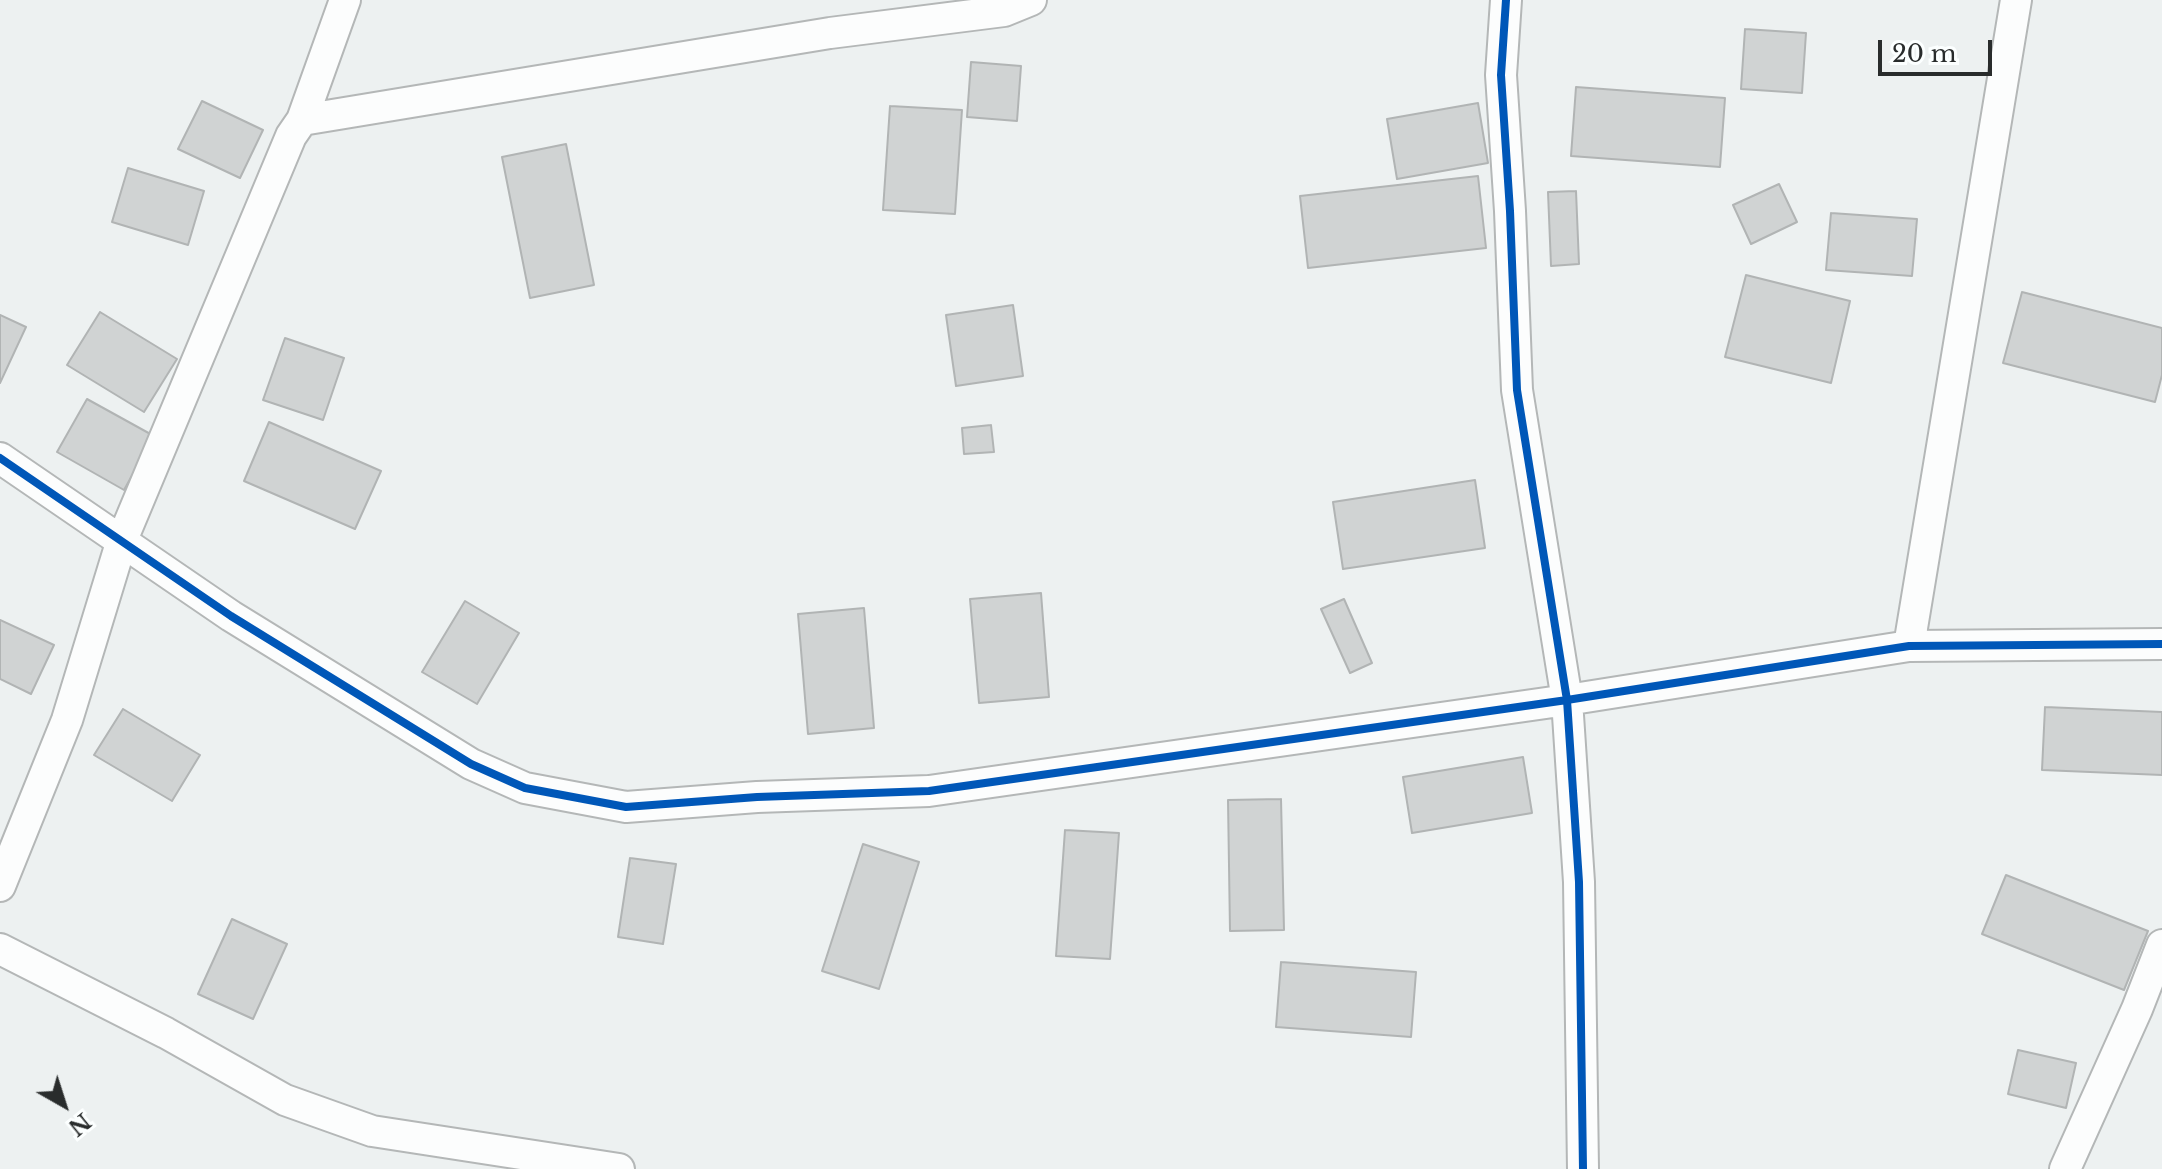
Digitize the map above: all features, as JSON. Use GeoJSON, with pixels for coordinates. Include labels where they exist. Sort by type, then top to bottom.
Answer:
{"type":"FeatureCollection","features":[{"type":"Feature","properties":{"kind":"street"},"geometry":{"type":"LineString","coordinates":[[0,886],[67,720],[122,540],[291,136],[302,120],[345,0]]}},
{"type":"Feature","properties":{"kind":"street"},"geometry":{"type":"LineString","coordinates":[[302,120],[830,33],[1004,11],[1031,0]]}},
{"type":"Feature","properties":{"kind":"street"},"geometry":{"type":"LineString","coordinates":[[1506,0],[1501,75],[1517,390],[1567,700],[1579,882],[1583,1169]]}},
{"type":"Feature","properties":{"kind":"street"},"geometry":{"type":"LineString","coordinates":[[1909,646],[2016,0]]}},
{"type":"Feature","properties":{"kind":"street"},"geometry":{"type":"LineString","coordinates":[[0,458],[231,616],[471,764],[525,788],[626,807],[757,797],[929,791],[1567,700],[1909,646],[2162,644]]}},
{"type":"Feature","properties":{"kind":"street"},"geometry":{"type":"LineString","coordinates":[[2065,1169],[2137,1009],[2162,945]]}},
{"type":"Feature","properties":{"kind":"street"},"geometry":{"type":"LineString","coordinates":[[0,949],[166,1033],[285,1100],[372,1131],[619,1169]]}},
{"type":"Feature","properties":{"kind":"building"},"geometry":{"type":"Polygon","coordinates":[[[1745,29],[1806,33],[1802,93],[1741,89],[1745,29]]]}},
{"type":"Feature","properties":{"kind":"building"},"geometry":{"type":"Polygon","coordinates":[[[971,62],[1021,66],[1017,121],[967,117],[971,62]]]}},
{"type":"Feature","properties":{"kind":"building"},"geometry":{"type":"Polygon","coordinates":[[[1576,87],[1725,98],[1720,167],[1571,156],[1576,87]]]}},
{"type":"Feature","properties":{"kind":"building"},"geometry":{"type":"Polygon","coordinates":[[[202,101],[263,130],[240,178],[178,149],[202,101]]]}},
{"type":"Feature","properties":{"kind":"building"},"geometry":{"type":"Polygon","coordinates":[[[1478,103],[1488,163],[1397,179],[1387,119],[1478,103]]]}},
{"type":"Feature","properties":{"kind":"building"},"geometry":{"type":"Polygon","coordinates":[[[890,106],[962,110],[955,214],[883,210],[890,106]]]}},
{"type":"Feature","properties":{"kind":"building"},"geometry":{"type":"Polygon","coordinates":[[[566,144],[594,285],[530,298],[502,157],[566,144]]]}},
{"type":"Feature","properties":{"kind":"building"},"geometry":{"type":"Polygon","coordinates":[[[128,168],[204,191],[188,245],[112,222],[128,168]]]}},
{"type":"Feature","properties":{"kind":"building"},"geometry":{"type":"Polygon","coordinates":[[[1478,176],[1486,248],[1308,268],[1300,196],[1478,176]]]}},
{"type":"Feature","properties":{"kind":"building"},"geometry":{"type":"Polygon","coordinates":[[[1779,184],[1797,222],[1751,244],[1733,205],[1779,184]]]}},
{"type":"Feature","properties":{"kind":"building"},"geometry":{"type":"Polygon","coordinates":[[[1576,191],[1579,264],[1551,266],[1548,192],[1576,191]]]}},
{"type":"Feature","properties":{"kind":"building"},"geometry":{"type":"Polygon","coordinates":[[[1831,213],[1917,219],[1912,276],[1826,270],[1831,213]]]}},
{"type":"Feature","properties":{"kind":"building"},"geometry":{"type":"Polygon","coordinates":[[[1746,275],[1850,301],[1831,383],[1725,357],[1746,275]]]}},
{"type":"Feature","properties":{"kind":"building"},"geometry":{"type":"Polygon","coordinates":[[[2022,292],[2162,328],[2162,375],[2155,402],[2003,363],[2022,292]]]}},
{"type":"Feature","properties":{"kind":"building"},"geometry":{"type":"Polygon","coordinates":[[[1013,305],[1023,376],[956,386],[946,315],[1013,305]]]}},
{"type":"Feature","properties":{"kind":"building"},"geometry":{"type":"Polygon","coordinates":[[[100,312],[177,359],[144,412],[67,365],[100,312]]]}},
{"type":"Feature","properties":{"kind":"building"},"geometry":{"type":"Polygon","coordinates":[[[0,315],[26,327],[0,383],[0,315]]]}},
{"type":"Feature","properties":{"kind":"building"},"geometry":{"type":"Polygon","coordinates":[[[285,338],[344,358],[323,420],[263,400],[285,338]]]}},
{"type":"Feature","properties":{"kind":"building"},"geometry":{"type":"Polygon","coordinates":[[[87,399],[154,436],[124,490],[57,452],[87,399]]]}},
{"type":"Feature","properties":{"kind":"building"},"geometry":{"type":"Polygon","coordinates":[[[269,422],[381,471],[355,529],[244,481],[269,422]]]}},
{"type":"Feature","properties":{"kind":"building"},"geometry":{"type":"Polygon","coordinates":[[[991,425],[994,452],[964,454],[962,428],[991,425]]]}},
{"type":"Feature","properties":{"kind":"building"},"geometry":{"type":"Polygon","coordinates":[[[1475,480],[1485,548],[1343,569],[1333,502],[1475,480]]]}},
{"type":"Feature","properties":{"kind":"building"},"geometry":{"type":"Polygon","coordinates":[[[1041,593],[1049,697],[979,703],[970,599],[1041,593]]]}},
{"type":"Feature","properties":{"kind":"building"},"geometry":{"type":"Polygon","coordinates":[[[1344,599],[1372,663],[1350,673],[1321,609],[1344,599]]]}},
{"type":"Feature","properties":{"kind":"building"},"geometry":{"type":"Polygon","coordinates":[[[465,601],[519,633],[477,704],[422,672],[465,601]]]}},
{"type":"Feature","properties":{"kind":"building"},"geometry":{"type":"Polygon","coordinates":[[[864,608],[874,728],[808,734],[798,614],[864,608]]]}},
{"type":"Feature","properties":{"kind":"building"},"geometry":{"type":"Polygon","coordinates":[[[0,620],[54,645],[31,694],[0,679],[0,620]]]}},
{"type":"Feature","properties":{"kind":"building"},"geometry":{"type":"Polygon","coordinates":[[[2045,707],[2162,712],[2162,775],[2042,770],[2045,707]]]}},
{"type":"Feature","properties":{"kind":"building"},"geometry":{"type":"Polygon","coordinates":[[[123,709],[200,755],[172,801],[94,755],[123,709]]]}},
{"type":"Feature","properties":{"kind":"building"},"geometry":{"type":"Polygon","coordinates":[[[1523,757],[1532,813],[1412,833],[1403,777],[1523,757]]]}},
{"type":"Feature","properties":{"kind":"building"},"geometry":{"type":"Polygon","coordinates":[[[1281,799],[1284,930],[1230,931],[1228,800],[1281,799]]]}},
{"type":"Feature","properties":{"kind":"building"},"geometry":{"type":"Polygon","coordinates":[[[1065,830],[1119,833],[1110,959],[1056,956],[1065,830]]]}},
{"type":"Feature","properties":{"kind":"building"},"geometry":{"type":"Polygon","coordinates":[[[863,844],[919,862],[879,989],[822,971],[863,844]]]}},
{"type":"Feature","properties":{"kind":"building"},"geometry":{"type":"Polygon","coordinates":[[[630,858],[676,864],[663,944],[618,937],[630,858]]]}},
{"type":"Feature","properties":{"kind":"building"},"geometry":{"type":"Polygon","coordinates":[[[2006,875],[2148,931],[2124,990],[1982,934],[2006,875]]]}},
{"type":"Feature","properties":{"kind":"building"},"geometry":{"type":"Polygon","coordinates":[[[232,919],[287,944],[253,1019],[198,994],[232,919]]]}},
{"type":"Feature","properties":{"kind":"building"},"geometry":{"type":"Polygon","coordinates":[[[1281,962],[1416,972],[1411,1037],[1276,1027],[1281,962]]]}},
{"type":"Feature","properties":{"kind":"building"},"geometry":{"type":"Polygon","coordinates":[[[2018,1050],[2076,1063],[2066,1108],[2008,1094],[2018,1050]]]}},
{"type":"Feature","properties":{"kind":"cycle path"},"geometry":{"type":"LineString","coordinates":[[1506,0],[1501,75],[1517,390],[1567,700],[1579,882],[1583,1169]]}},
{"type":"Feature","properties":{"kind":"cycle path"},"geometry":{"type":"LineString","coordinates":[[0,458],[231,616],[471,764],[525,788],[626,807],[757,797],[929,791],[1567,700],[1909,646],[2162,644]]}}]}
